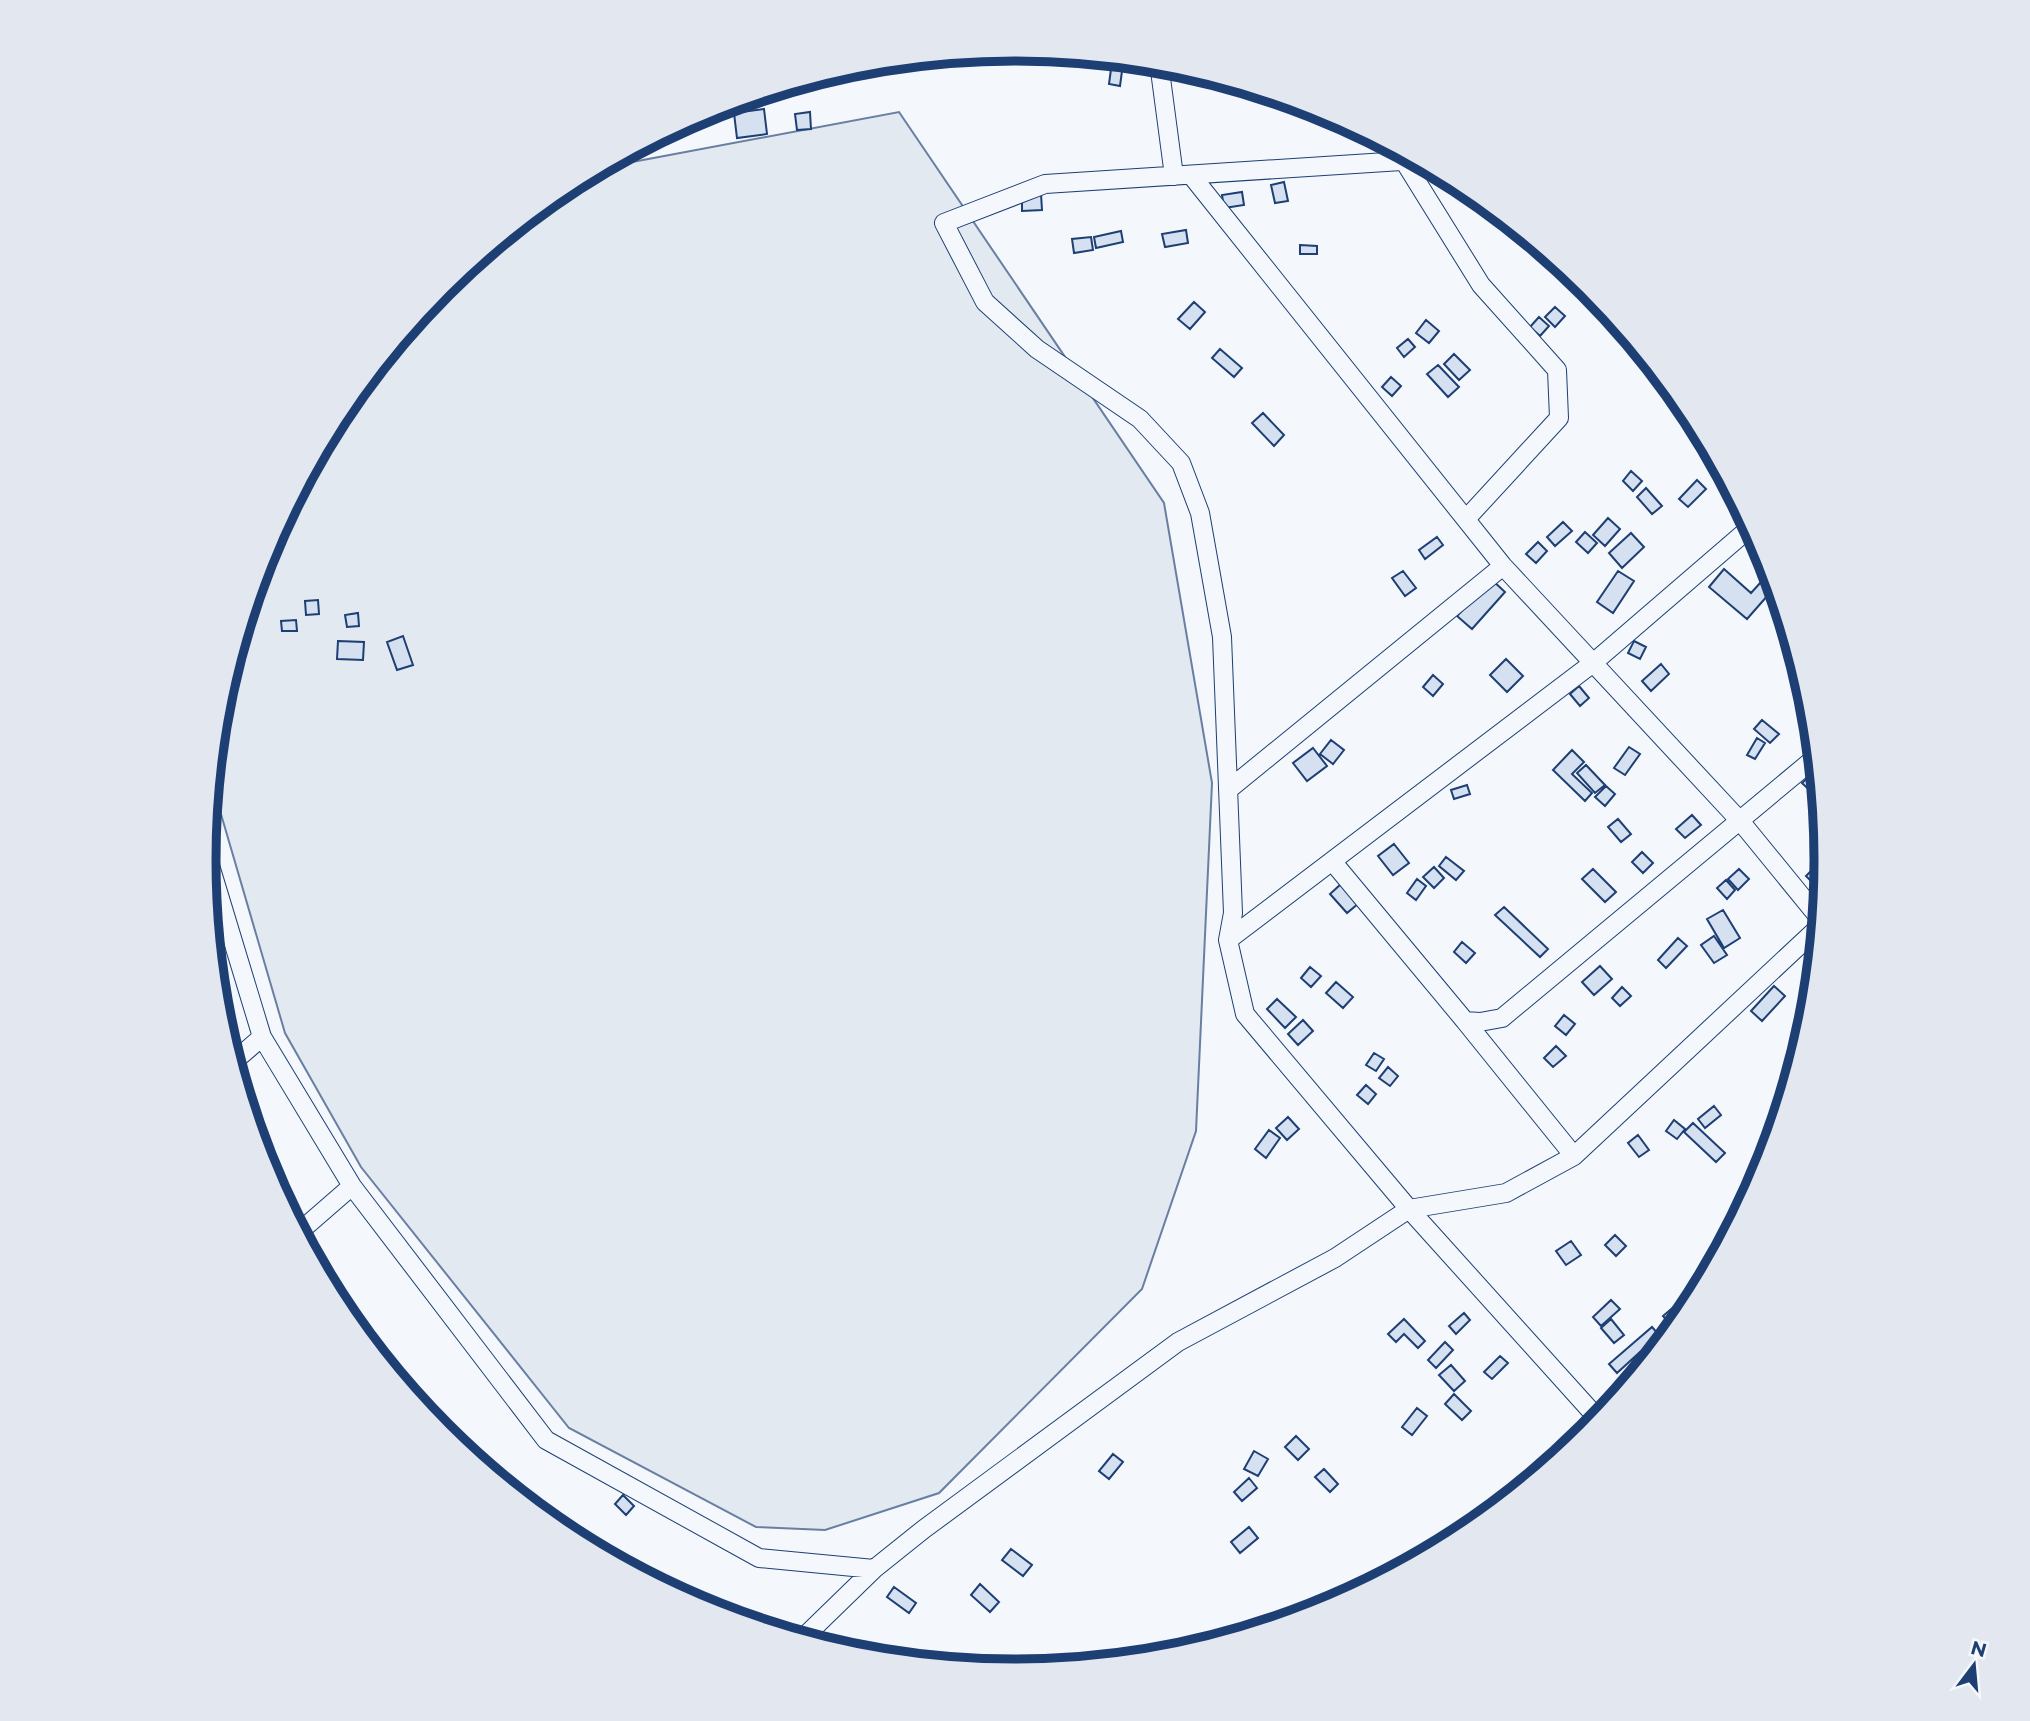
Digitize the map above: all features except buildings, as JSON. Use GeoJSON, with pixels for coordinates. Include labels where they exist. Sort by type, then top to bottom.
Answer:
{"type":"FeatureCollection","features":[{"type":"Feature","properties":{"kind":"street"},"geometry":{"type":"LineString","coordinates":[[1161,75],[1182,175],[1467,518],[1503,566],[1741,822],[1813,910]]}},
{"type":"Feature","properties":{"kind":"street"},"geometry":{"type":"LineString","coordinates":[[1397,159],[1045,184],[944,223],[985,302],[1037,349],[1140,419],[1181,463],[1200,513],[1222,637],[1233,913],[1228,940],[1245,1014],[1409,1209],[1592,1413]]}},
{"type":"Feature","properties":{"kind":"street"},"geometry":{"type":"LineString","coordinates":[[1413,167],[1481,285],[1557,370],[1559,418],[1467,518]]}},
{"type":"Feature","properties":{"kind":"street"},"geometry":{"type":"LineString","coordinates":[[1228,940],[1593,663],[1744,533]]}},
{"type":"Feature","properties":{"kind":"street"},"geometry":{"type":"LineString","coordinates":[[1228,790],[1503,566]]}},
{"type":"Feature","properties":{"kind":"street"},"geometry":{"type":"LineString","coordinates":[[1465,1021],[1480,1022],[1502,1018],[1808,764]]}},
{"type":"Feature","properties":{"kind":"street"},"geometry":{"type":"LineString","coordinates":[[1332,861],[1574,1156]]}},
{"type":"Feature","properties":{"kind":"street"},"geometry":{"type":"LineString","coordinates":[[217,887],[262,1037],[352,1186],[546,1440],[759,1558],[874,1569]]}},
{"type":"Feature","properties":{"kind":"street"},"geometry":{"type":"LineString","coordinates":[[808,1633],[874,1569],[1178,1342],[1335,1258],[1409,1209],[1506,1193],[1574,1156],[1810,935]]}},
{"type":"Feature","properties":{"kind":"street"},"geometry":{"type":"LineString","coordinates":[[240,1056],[262,1037]]}},
{"type":"Feature","properties":{"kind":"street"},"geometry":{"type":"LineString","coordinates":[[305,1227],[352,1186]]}},
{"type":"Feature","properties":{"kind":"shaded area"},"geometry":{"type":"Polygon","coordinates":[[[899,112],[1164,503],[1212,783],[1196,1131],[1142,1289],[939,1493],[825,1530],[756,1527],[569,1428],[361,1167],[285,1033],[218,803],[231,705],[258,604],[298,507],[350,416],[414,334],[450,295],[528,226],[624,164],[899,112]]]}}]}
